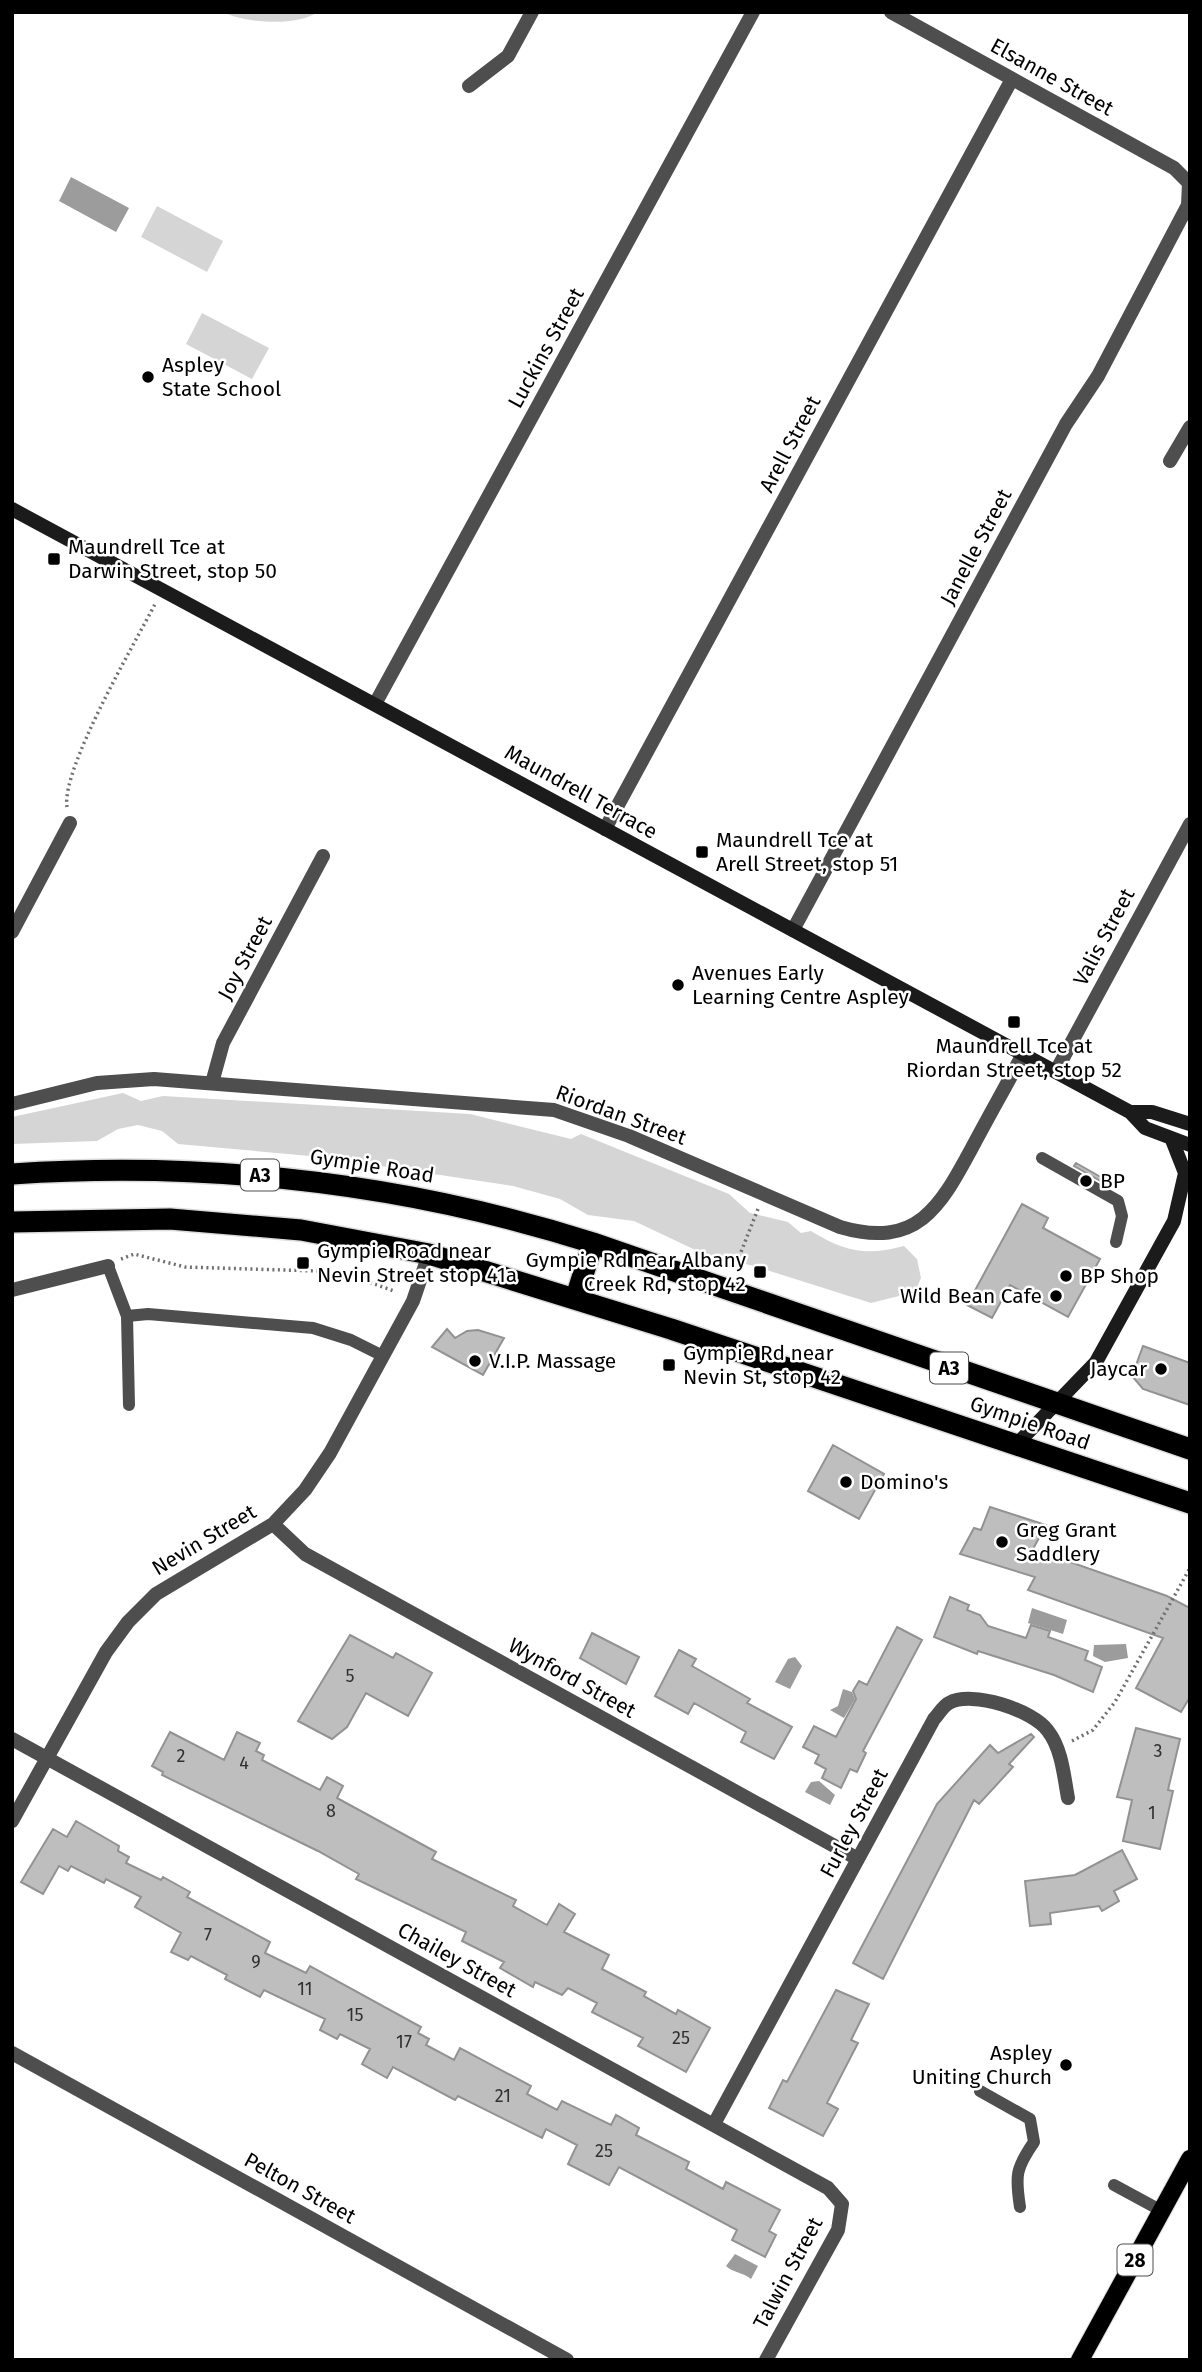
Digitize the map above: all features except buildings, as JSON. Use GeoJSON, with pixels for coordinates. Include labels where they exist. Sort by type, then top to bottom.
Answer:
{"type":"FeatureCollection","features":[{"type":"Feature","properties":{"kind":"highway","name":"Gympie Road"},"geometry":{"type":"LineString","coordinates":[[12,1174],[155,1169],[290,1177],[436,1201],[515,1219],[593,1243],[1190,1449]]}},
{"type":"Feature","properties":{"kind":"highway","name":"Gympie Road"},"geometry":{"type":"LineString","coordinates":[[12,1222],[170,1219],[301,1230],[429,1254],[576,1297],[1190,1503]]}},
{"type":"Feature","properties":{"kind":"highway"},"geometry":{"type":"LineString","coordinates":[[576,1297],[593,1243]]}},
{"type":"Feature","properties":{"kind":"main road","name":"Maundrell Terrace"},"geometry":{"type":"LineString","coordinates":[[12,509],[1056,1071],[1130,1112],[1145,1128],[1190,1145]]}},
{"type":"Feature","properties":{"kind":"main road","name":"Maundrell Terrace"},"geometry":{"type":"LineString","coordinates":[[1130,1112],[1153,1112],[1190,1124]]}},
{"type":"Feature","properties":{"kind":"main road"},"geometry":{"type":"LineString","coordinates":[[1017,1444],[1096,1362],[1174,1221],[1185,1173],[1172,1140]]}},
{"type":"Feature","properties":{"kind":"main road"},"geometry":{"type":"LineString","coordinates":[[1174,1221],[1190,1207]]}},
{"type":"Feature","properties":{"kind":"main road","name":"28"},"geometry":{"type":"LineString","coordinates":[[1080,2360],[1190,2159]]}},
{"type":"Feature","properties":{"kind":"street"},"geometry":{"type":"LineString","coordinates":[[469,86],[508,56],[532,12]]}},
{"type":"Feature","properties":{"kind":"street","name":"Luckins Street"},"geometry":{"type":"LineString","coordinates":[[375,704],[753,12]]}},
{"type":"Feature","properties":{"kind":"street","name":"Elsanne Street"},"geometry":{"type":"LineString","coordinates":[[891,12],[1174,168],[1189,183]]}},
{"type":"Feature","properties":{"kind":"street","name":"Arell Street"},"geometry":{"type":"LineString","coordinates":[[605,829],[1012,79]]}},
{"type":"Feature","properties":{"kind":"street","name":"Janelle Street"},"geometry":{"type":"LineString","coordinates":[[793,930],[1066,424],[1098,376],[1182,218],[1188,205],[1189,183]]}},
{"type":"Feature","properties":{"kind":"street"},"geometry":{"type":"LineString","coordinates":[[1170,461],[1190,427]]}},
{"type":"Feature","properties":{"kind":"street"},"geometry":{"type":"LineString","coordinates":[[12,932],[70,823]]}},
{"type":"Feature","properties":{"kind":"street","name":"Valis Street"},"geometry":{"type":"LineString","coordinates":[[1056,1071],[1190,824]]}},
{"type":"Feature","properties":{"kind":"street","name":"Joy Street"},"geometry":{"type":"LineString","coordinates":[[212,1083],[223,1043],[323,856]]}},
{"type":"Feature","properties":{"kind":"street","name":"Riordan Street"},"geometry":{"type":"LineString","coordinates":[[12,1104],[97,1083],[126,1079],[212,1083],[554,1110],[629,1136],[840,1227],[868,1234],[884,1234],[914,1225],[926,1217],[945,1196],[1023,1054]]}},
{"type":"Feature","properties":{"kind":"street","name":"Nevin Street"},"geometry":{"type":"LineString","coordinates":[[12,1821],[106,1651],[137,1613],[156,1594],[273,1524],[305,1490],[330,1453],[421,1284],[429,1254]]}},
{"type":"Feature","properties":{"kind":"street"},"geometry":{"type":"LineString","coordinates":[[12,1290],[108,1266]]}},
{"type":"Feature","properties":{"kind":"street","name":"Wynford Street"},"geometry":{"type":"LineString","coordinates":[[273,1524],[305,1554],[858,1859]]}},
{"type":"Feature","properties":{"kind":"street","name":"Furley Street"},"geometry":{"type":"LineString","coordinates":[[714,2124],[934,1719],[948,1703],[968,1698],[990,1700],[1031,1717],[1048,1730],[1058,1749],[1068,1798]]}},
{"type":"Feature","properties":{"kind":"street","name":"Chailey Street"},"geometry":{"type":"LineString","coordinates":[[12,1739],[714,2124],[828,2188],[842,2204]]}},
{"type":"Feature","properties":{"kind":"street","name":"Pelton Street"},"geometry":{"type":"LineString","coordinates":[[12,2053],[568,2360]]}},
{"type":"Feature","properties":{"kind":"street","name":"Talwin Street"},"geometry":{"type":"LineString","coordinates":[[766,2360],[838,2230],[842,2204]]}},
{"type":"Feature","properties":{"kind":"lane"},"geometry":{"type":"LineString","coordinates":[[1042,1158],[1113,1196],[1122,1216],[1116,1242]]}},
{"type":"Feature","properties":{"kind":"lane"},"geometry":{"type":"LineString","coordinates":[[108,1266],[127,1316],[129,1405]]}},
{"type":"Feature","properties":{"kind":"lane"},"geometry":{"type":"LineString","coordinates":[[127,1316],[148,1314],[313,1328],[351,1340],[383,1356]]}},
{"type":"Feature","properties":{"kind":"lane"},"geometry":{"type":"LineString","coordinates":[[980,2091],[1030,2119],[1040,2145],[1018,2165],[1016,2179],[1020,2207]]}},
{"type":"Feature","properties":{"kind":"lane"},"geometry":{"type":"LineString","coordinates":[[1114,2185],[1162,2211]]}},
{"type":"Feature","properties":{"kind":"path"},"geometry":{"type":"LineString","coordinates":[[70,823],[66,797],[83,743],[162,590]]}},
{"type":"Feature","properties":{"kind":"path"},"geometry":{"type":"LineString","coordinates":[[737,1262],[764,1194]]}},
{"type":"Feature","properties":{"kind":"path"},"geometry":{"type":"LineString","coordinates":[[108,1266],[134,1254],[185,1266],[317,1271],[355,1277],[394,1292]]}},
{"type":"Feature","properties":{"kind":"path"},"geometry":{"type":"LineString","coordinates":[[1058,1749],[1093,1730],[1115,1702],[1190,1568]]}},
{"type":"Feature","properties":{"kind":"shaded area"},"geometry":{"type":"Polygon","coordinates":[[[223,12],[317,12],[297,20],[270,22],[243,19],[223,12]]]}},
{"type":"Feature","properties":{"kind":"shaded area"},"geometry":{"type":"Polygon","coordinates":[[[71,177],[129,208],[116,232],[59,201],[71,177]]]}},
{"type":"Feature","properties":{"kind":"shaded area"},"geometry":{"type":"Polygon","coordinates":[[[157,206],[223,241],[207,272],[141,237],[157,206]]]}},
{"type":"Feature","properties":{"kind":"shaded area"},"geometry":{"type":"Polygon","coordinates":[[[202,313],[269,348],[252,379],[186,344],[202,313]]]}},
{"type":"Feature","properties":{"kind":"shaded area"},"geometry":{"type":"Polygon","coordinates":[[[123,1093],[141,1101],[163,1096],[470,1114],[571,1139],[581,1134],[729,1194],[750,1213],[788,1222],[801,1233],[811,1231],[835,1244],[856,1250],[878,1251],[904,1246],[917,1259],[921,1278],[915,1292],[871,1303],[754,1266],[706,1255],[634,1221],[588,1215],[560,1199],[513,1186],[321,1157],[178,1144],[162,1131],[138,1125],[118,1129],[97,1141],[12,1144],[12,1117],[123,1093]]]}},
{"type":"Feature","properties":{"kind":"shaded area"},"geometry":{"type":"Polygon","coordinates":[[[1032,1608],[1067,1620],[1063,1634],[1028,1623],[1032,1608]]]}},
{"type":"Feature","properties":{"kind":"shaded area"},"geometry":{"type":"Polygon","coordinates":[[[1126,1644],[1128,1658],[1105,1662],[1093,1656],[1094,1645],[1126,1644]]]}},
{"type":"Feature","properties":{"kind":"shaded area"},"geometry":{"type":"Polygon","coordinates":[[[795,1657],[802,1666],[790,1689],[775,1682],[788,1659],[795,1657]]]}},
{"type":"Feature","properties":{"kind":"shaded area"},"geometry":{"type":"Polygon","coordinates":[[[843,1689],[852,1692],[855,1699],[844,1718],[830,1710],[838,1706],[843,1689]]]}},
{"type":"Feature","properties":{"kind":"shaded area"},"geometry":{"type":"Polygon","coordinates":[[[819,1781],[835,1795],[830,1805],[805,1792],[811,1782],[819,1781]]]}},
{"type":"Feature","properties":{"kind":"shaded area"},"geometry":{"type":"Polygon","coordinates":[[[735,2254],[758,2266],[751,2279],[726,2266],[735,2254]]]}},
{"type":"Feature","properties":{"kind":"place","name":"Aspley State School"},"geometry":{"type":"Point","coordinates":[148,377]}},
{"type":"Feature","properties":{"kind":"place","name":"Maundrell Tce at Darwin Street, stop 50"},"geometry":{"type":"Point","coordinates":[54,559]}},
{"type":"Feature","properties":{"kind":"place","name":"Maundrell Tce at Arell Street, stop 51"},"geometry":{"type":"Point","coordinates":[702,852]}},
{"type":"Feature","properties":{"kind":"place","name":"Avenues Early Learning Centre Aspley"},"geometry":{"type":"Point","coordinates":[678,985]}},
{"type":"Feature","properties":{"kind":"place","name":"Maundrell Tce at Riordan Street, stop 52"},"geometry":{"type":"Point","coordinates":[1014,1022]}},
{"type":"Feature","properties":{"kind":"place","name":"BP"},"geometry":{"type":"Point","coordinates":[1086,1181]}},
{"type":"Feature","properties":{"kind":"place","name":"Gympie Road near Nevin Street stop 41a"},"geometry":{"type":"Point","coordinates":[303,1263]}},
{"type":"Feature","properties":{"kind":"place","name":"Gympie Rd near Albany Creek Rd, stop 42"},"geometry":{"type":"Point","coordinates":[760,1272]}},
{"type":"Feature","properties":{"kind":"place","name":"BP Shop"},"geometry":{"type":"Point","coordinates":[1066,1276]}},
{"type":"Feature","properties":{"kind":"place","name":"Wild Bean Cafe"},"geometry":{"type":"Point","coordinates":[1056,1296]}},
{"type":"Feature","properties":{"kind":"place","name":"V.I.P. Massage"},"geometry":{"type":"Point","coordinates":[475,1361]}},
{"type":"Feature","properties":{"kind":"place","name":"Gympie Rd near Nevin St, stop 42"},"geometry":{"type":"Point","coordinates":[669,1365]}},
{"type":"Feature","properties":{"kind":"place","name":"Jaycar"},"geometry":{"type":"Point","coordinates":[1161,1369]}},
{"type":"Feature","properties":{"kind":"place","name":"Domino's"},"geometry":{"type":"Point","coordinates":[846,1482]}},
{"type":"Feature","properties":{"kind":"place","name":"Greg Grant Saddlery"},"geometry":{"type":"Point","coordinates":[1002,1542]}},
{"type":"Feature","properties":{"kind":"place","name":"Aspley Uniting Church"},"geometry":{"type":"Point","coordinates":[1066,2065]}}]}
